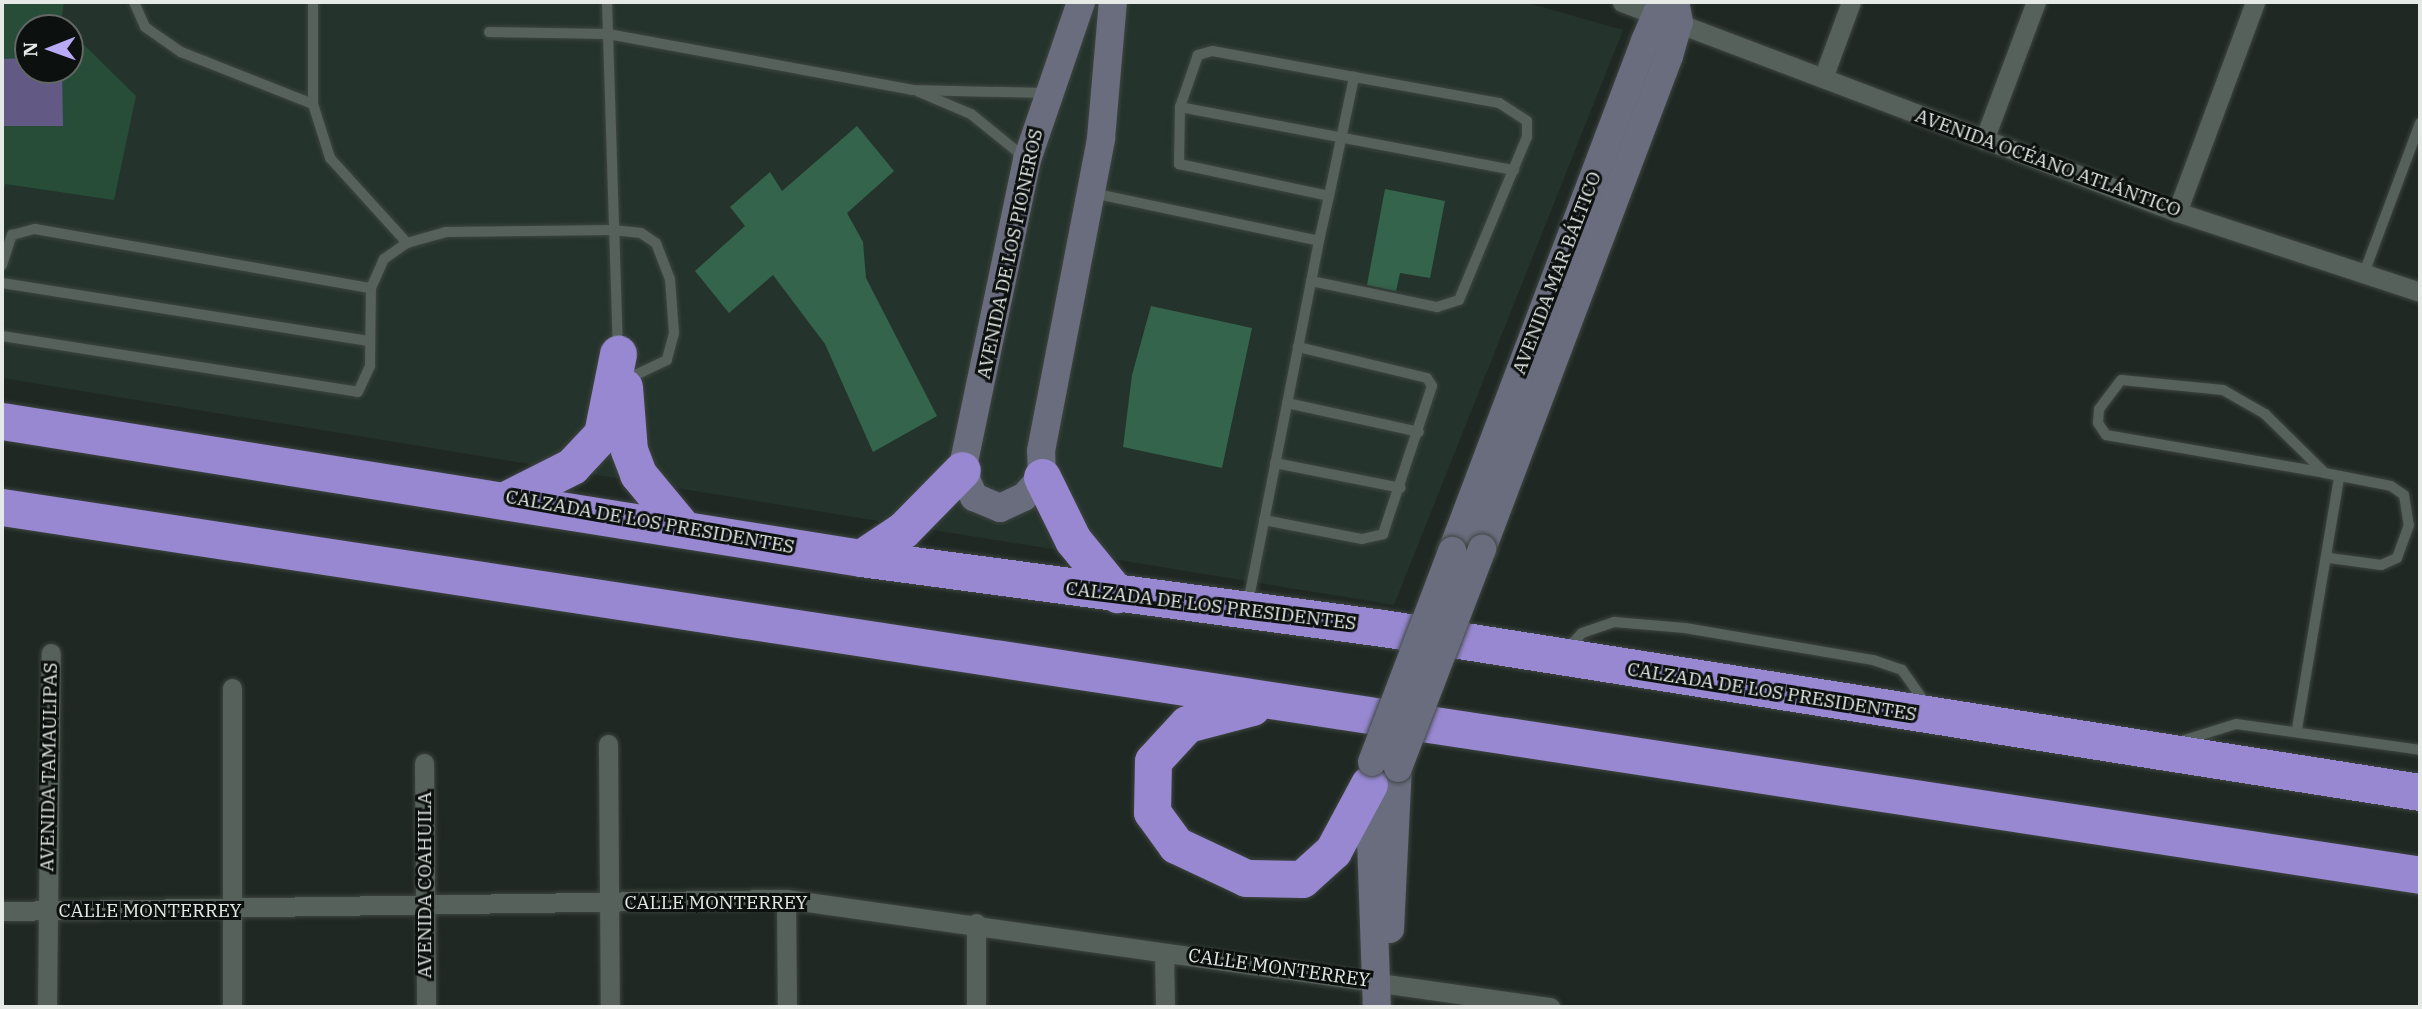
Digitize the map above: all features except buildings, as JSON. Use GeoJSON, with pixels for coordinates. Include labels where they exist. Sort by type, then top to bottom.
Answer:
{"type":"FeatureCollection","features":[{"type":"Feature","properties":{"kind":"highway"},"geometry":{"type":"LineString","coordinates":[[509,498],[572,466],[602,433],[621,367]]}},
{"type":"Feature","properties":{"kind":"highway"},"geometry":{"type":"LineString","coordinates":[[621,367],[629,450],[638,474],[681,526]]}},
{"type":"Feature","properties":{"kind":"highway","name":"CALZADA DE LOS PRESIDENTES"},"geometry":{"type":"LineString","coordinates":[[2,421],[509,498],[861,558],[1247,610],[2420,792]]}},
{"type":"Feature","properties":{"kind":"highway"},"geometry":{"type":"LineString","coordinates":[[861,558],[903,530],[962,470]]}},
{"type":"Feature","properties":{"kind":"highway"},"geometry":{"type":"LineString","coordinates":[[1042,477],[1073,540],[1117,594]]}},
{"type":"Feature","properties":{"kind":"highway"},"geometry":{"type":"LineString","coordinates":[[2,507],[1274,703],[2420,875]]}},
{"type":"Feature","properties":{"kind":"highway"},"geometry":{"type":"LineString","coordinates":[[1274,703],[1212,715],[1165,742],[1148,788],[1161,832],[1176,845],[1246,878],[1302,879],[1333,851],[1380,771]]}},
{"type":"Feature","properties":{"kind":"street","name":"AVENIDA OCÉANO ATLÁNTICO"},"geometry":{"type":"LineString","coordinates":[[1622,2],[1671,10],[1823,78],[1984,141],[2177,212],[2420,292]]}},
{"type":"Feature","properties":{"kind":"street"},"geometry":{"type":"LineString","coordinates":[[1823,78],[1851,2]]}},
{"type":"Feature","properties":{"kind":"street"},"geometry":{"type":"LineString","coordinates":[[1984,141],[2036,2]]}},
{"type":"Feature","properties":{"kind":"street"},"geometry":{"type":"LineString","coordinates":[[2177,212],[2255,2]]}},
{"type":"Feature","properties":{"kind":"street","name":"AVENIDA MAR BÁLTICO"},"geometry":{"type":"LineString","coordinates":[[1380,771],[1482,549],[1671,10]]}},
{"type":"Feature","properties":{"kind":"street","name":"AVENIDA MAR BÁLTICO"},"geometry":{"type":"LineString","coordinates":[[1380,771],[1452,551],[1671,10]]}},
{"type":"Feature","properties":{"kind":"street"},"geometry":{"type":"LineString","coordinates":[[962,470],[974,497],[1000,508],[1024,497],[1042,477],[1041,452],[1091,193],[1112,15],[1093,18],[1078,11]]}},
{"type":"Feature","properties":{"kind":"street","name":"AVENIDA DE LOS PIONEROS"},"geometry":{"type":"LineString","coordinates":[[962,470],[1027,160],[1047,93],[1078,11]]}},
{"type":"Feature","properties":{"kind":"street","name":"AVENIDA TAMAULIPAS"},"geometry":{"type":"LineString","coordinates":[[47,1007],[51,653]]}},
{"type":"Feature","properties":{"kind":"street"},"geometry":{"type":"LineString","coordinates":[[232,688],[232,1007]]}},
{"type":"Feature","properties":{"kind":"street"},"geometry":{"type":"LineString","coordinates":[[608,744],[610,1007]]}},
{"type":"Feature","properties":{"kind":"street","name":"AVENIDA COAHUILA"},"geometry":{"type":"LineString","coordinates":[[425,762],[426,1007]]}},
{"type":"Feature","properties":{"kind":"street"},"geometry":{"type":"LineString","coordinates":[[1380,771],[1380,995]]}},
{"type":"Feature","properties":{"kind":"street"},"geometry":{"type":"LineString","coordinates":[[786,899],[787,1007]]}},
{"type":"Feature","properties":{"kind":"street","name":"CALLE MONTERREY"},"geometry":{"type":"LineString","coordinates":[[2,911],[232,911],[786,899],[976,923],[1164,953],[1380,995],[1550,1007]]}},
{"type":"Feature","properties":{"kind":"street"},"geometry":{"type":"LineString","coordinates":[[976,923],[976,1007]]}},
{"type":"Feature","properties":{"kind":"street"},"geometry":{"type":"LineString","coordinates":[[1164,953],[1164,1007]]}},
{"type":"Feature","properties":{"kind":"lane"},"geometry":{"type":"LineString","coordinates":[[134,2],[145,27],[181,52],[313,104]]}},
{"type":"Feature","properties":{"kind":"lane"},"geometry":{"type":"LineString","coordinates":[[313,2],[313,104],[330,158],[407,243]]}},
{"type":"Feature","properties":{"kind":"lane"},"geometry":{"type":"LineString","coordinates":[[2,335],[343,393],[367,383],[371,288],[384,260],[407,243],[446,232],[613,230],[641,233],[663,255],[674,333],[667,360],[621,367],[613,230],[607,2]]}},
{"type":"Feature","properties":{"kind":"lane"},"geometry":{"type":"LineString","coordinates":[[489,32],[608,34],[912,90],[1047,93]]}},
{"type":"Feature","properties":{"kind":"lane"},"geometry":{"type":"LineString","coordinates":[[1311,281],[1450,305],[1466,287],[1514,170],[1528,128],[1519,112],[1354,77],[1205,52],[1192,63],[1180,107],[1179,164],[1329,197]]}},
{"type":"Feature","properties":{"kind":"lane"},"geometry":{"type":"LineString","coordinates":[[1247,610],[1354,77]]}},
{"type":"Feature","properties":{"kind":"lane"},"geometry":{"type":"LineString","coordinates":[[912,90],[971,114],[1027,160]]}},
{"type":"Feature","properties":{"kind":"lane"},"geometry":{"type":"LineString","coordinates":[[1180,107],[1514,170]]}},
{"type":"Feature","properties":{"kind":"lane"},"geometry":{"type":"LineString","coordinates":[[2364,273],[2420,123]]}},
{"type":"Feature","properties":{"kind":"lane"},"geometry":{"type":"LineString","coordinates":[[1091,193],[1319,241]]}},
{"type":"Feature","properties":{"kind":"lane"},"geometry":{"type":"LineString","coordinates":[[2,265],[12,235],[35,229],[371,288]]}},
{"type":"Feature","properties":{"kind":"lane"},"geometry":{"type":"LineString","coordinates":[[2,283],[368,341]]}},
{"type":"Feature","properties":{"kind":"lane"},"geometry":{"type":"LineString","coordinates":[[1264,520],[1377,537],[1401,488],[1419,432],[1429,380],[1298,347]]}},
{"type":"Feature","properties":{"kind":"lane"},"geometry":{"type":"LineString","coordinates":[[2325,473],[2265,414],[2223,390],[2121,380],[2099,409],[2098,423],[2106,435],[2391,486],[2409,504],[2409,525],[2404,550],[2389,564],[2329,558]]}},
{"type":"Feature","properties":{"kind":"lane"},"geometry":{"type":"LineString","coordinates":[[1287,403],[1419,432]]}},
{"type":"Feature","properties":{"kind":"lane"},"geometry":{"type":"LineString","coordinates":[[1275,463],[1401,488]]}},
{"type":"Feature","properties":{"kind":"lane"},"geometry":{"type":"LineString","coordinates":[[2297,729],[2329,558],[2339,477]]}},
{"type":"Feature","properties":{"kind":"lane"},"geometry":{"type":"LineString","coordinates":[[1560,657],[1582,633],[1638,621],[1830,651],[1902,670],[1932,717]]}},
{"type":"Feature","properties":{"kind":"lane"},"geometry":{"type":"LineString","coordinates":[[2157,752],[2219,724],[2297,729],[2420,750]]}},
{"type":"Feature","properties":{"kind":"shaded area"},"geometry":{"type":"Polygon","coordinates":[[[2,2],[1524,2],[1623,30],[1394,605],[2,378],[2,2]]]}},
{"type":"Feature","properties":{"kind":"shaded area"},"geometry":{"type":"Polygon","coordinates":[[[2,59],[14,59],[14,84],[62,84],[63,126],[2,126],[2,59]]]}},
{"type":"Feature","properties":{"kind":"green space"},"geometry":{"type":"Polygon","coordinates":[[[2,2],[64,2],[62,14],[14,14],[14,84],[84,84],[84,45],[136,96],[114,200],[5,184],[2,200],[2,2]]]}}]}
